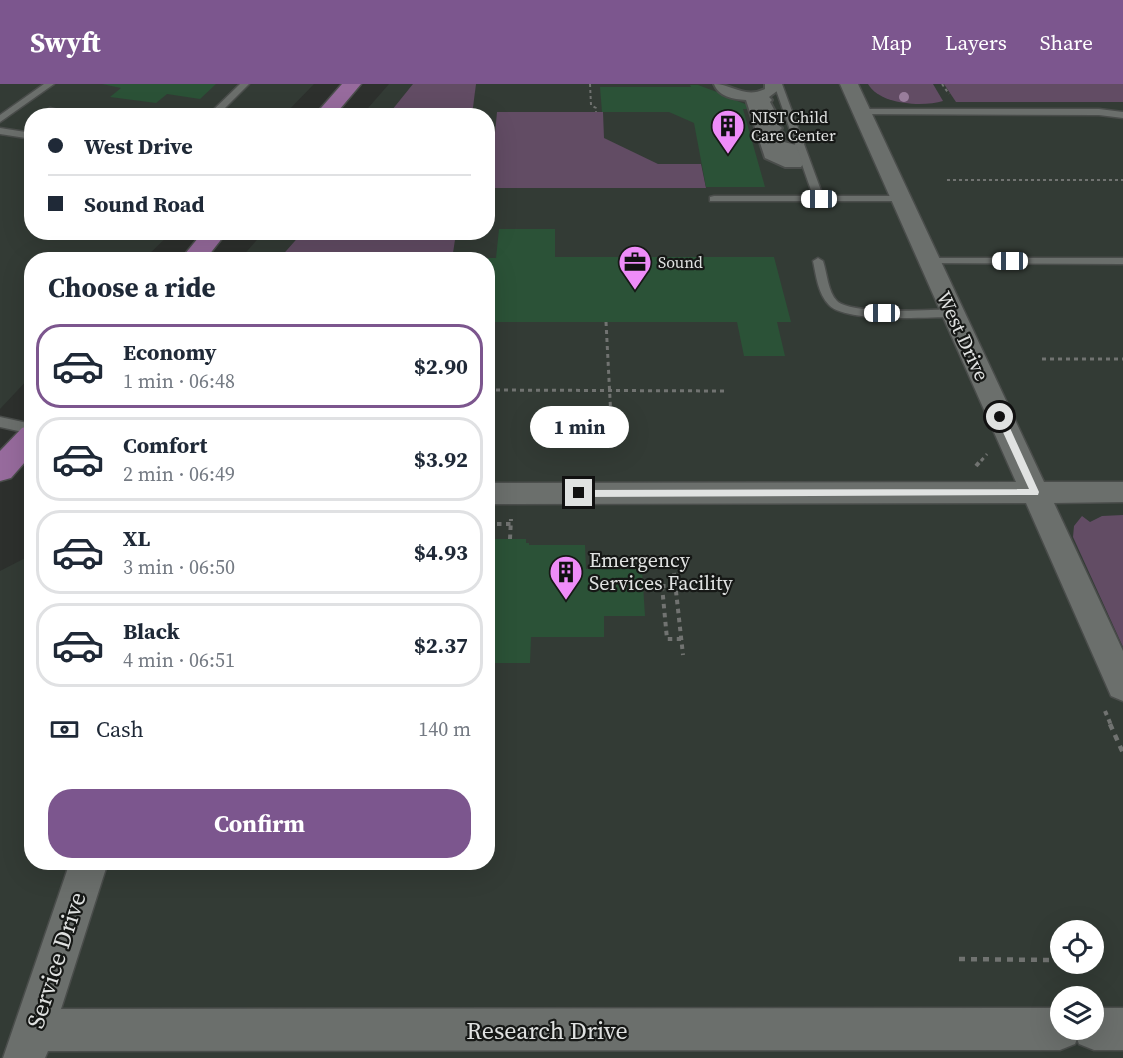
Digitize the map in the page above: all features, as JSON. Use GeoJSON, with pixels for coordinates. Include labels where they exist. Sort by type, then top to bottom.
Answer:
{"type":"FeatureCollection","features":[{"type":"Feature","properties":{"kind":"main road"},"geometry":{"type":"LineString","coordinates":[[330,108],[352,84]]}},
{"type":"Feature","properties":{"kind":"main road"},"geometry":{"type":"LineString","coordinates":[[199,252],[209,240]]}},
{"type":"Feature","properties":{"kind":"street"},"geometry":{"type":"LineString","coordinates":[[720,84],[725,92],[752,97],[770,155],[790,164],[796,164],[791,148],[781,151],[776,149],[781,146],[774,143],[779,140],[772,137],[777,134],[770,131],[775,128],[767,125],[772,122],[766,120],[771,117],[764,114],[769,111],[762,108],[767,106],[760,103],[765,100],[759,98],[771,91],[771,84]]}},
{"type":"Feature","properties":{"kind":"street","name":"West Drive"},"geometry":{"type":"LineString","coordinates":[[849,84],[1123,686]]}},
{"type":"Feature","properties":{"kind":"street"},"geometry":{"type":"LineString","coordinates":[[495,494],[1123,492]]}},
{"type":"Feature","properties":{"kind":"street","name":"Service Drive"},"geometry":{"type":"LineString","coordinates":[[29,1044],[86,870]]}},
{"type":"Feature","properties":{"kind":"street","name":"Research Drive"},"geometry":{"type":"LineString","coordinates":[[29,1044],[1050,1029]]}},
{"type":"Feature","properties":{"kind":"street"},"geometry":{"type":"LineString","coordinates":[[1104,1029],[1123,1029]]}},
{"type":"Feature","properties":{"kind":"lane"},"geometry":{"type":"LineString","coordinates":[[0,119],[50,84]]}},
{"type":"Feature","properties":{"kind":"lane"},"geometry":{"type":"LineString","coordinates":[[219,108],[244,84]]}},
{"type":"Feature","properties":{"kind":"lane"},"geometry":{"type":"LineString","coordinates":[[778,84],[819,199]]}},
{"type":"Feature","properties":{"kind":"lane"},"geometry":{"type":"LineString","coordinates":[[861,112],[1099,112],[1123,115]]}},
{"type":"Feature","properties":{"kind":"lane"},"geometry":{"type":"LineString","coordinates":[[0,131],[24,135]]}},
{"type":"Feature","properties":{"kind":"lane"},"geometry":{"type":"LineString","coordinates":[[714,199],[901,199]]}},
{"type":"Feature","properties":{"kind":"lane"},"geometry":{"type":"LineString","coordinates":[[818,261],[830,298],[839,308],[858,313],[953,313]]}},
{"type":"Feature","properties":{"kind":"lane"},"geometry":{"type":"LineString","coordinates":[[929,261],[1123,261]]}},
{"type":"Feature","properties":{"kind":"lane"},"geometry":{"type":"LineString","coordinates":[[0,422],[17,452]]}},
{"type":"Feature","properties":{"kind":"path"},"geometry":{"type":"LineString","coordinates":[[590,84],[591,105],[596,108],[596,112]]}},
{"type":"Feature","properties":{"kind":"path"},"geometry":{"type":"LineString","coordinates":[[947,180],[1123,180]]}},
{"type":"Feature","properties":{"kind":"path"},"geometry":{"type":"LineString","coordinates":[[606,322],[611,418]]}},
{"type":"Feature","properties":{"kind":"path"},"geometry":{"type":"LineString","coordinates":[[1042,359],[1123,359]]}},
{"type":"Feature","properties":{"kind":"path"},"geometry":{"type":"LineString","coordinates":[[495,390],[726,391]]}},
{"type":"Feature","properties":{"kind":"path"},"geometry":{"type":"LineString","coordinates":[[495,524],[511,523],[510,539]]}},
{"type":"Feature","properties":{"kind":"path"},"geometry":{"type":"LineString","coordinates":[[674,573],[683,655]]}},
{"type":"Feature","properties":{"kind":"path"},"geometry":{"type":"LineString","coordinates":[[643,586],[675,586]]}},
{"type":"Feature","properties":{"kind":"path"},"geometry":{"type":"LineString","coordinates":[[662,586],[667,639],[681,639]]}},
{"type":"Feature","properties":{"kind":"path"},"geometry":{"type":"LineString","coordinates":[[959,959],[1050,960]]}},
{"type":"Feature","properties":{"kind":"shaded area"},"geometry":{"type":"Polygon","coordinates":[[[0,84],[314,84],[291,108],[24,108],[24,240],[164,240],[151,252],[24,252],[24,383],[0,409],[0,84]]]}},
{"type":"Feature","properties":{"kind":"shaded area"},"geometry":{"type":"Polygon","coordinates":[[[389,84],[1123,84],[1123,1058],[0,1058],[0,571],[24,559],[24,870],[495,870],[495,252],[246,252],[257,240],[495,240],[495,108],[368,108],[389,84]]]}},
{"type":"Feature","properties":{"kind":"shaded area"},"geometry":{"type":"Polygon","coordinates":[[[413,84],[476,84],[473,108],[394,108],[413,84]]]}},
{"type":"Feature","properties":{"kind":"shaded area"},"geometry":{"type":"Polygon","coordinates":[[[868,84],[933,84],[943,101],[925,104],[902,103],[882,96],[868,84]]]}},
{"type":"Feature","properties":{"kind":"shaded area"},"geometry":{"type":"Polygon","coordinates":[[[944,84],[1123,84],[1123,102],[956,102],[944,84]]]}},
{"type":"Feature","properties":{"kind":"shaded area"},"geometry":{"type":"Polygon","coordinates":[[[497,112],[603,112],[604,138],[658,164],[701,164],[706,188],[495,188],[497,112]]]}},
{"type":"Feature","properties":{"kind":"shaded area"},"geometry":{"type":"Polygon","coordinates":[[[296,240],[455,240],[453,252],[285,252],[296,240]]]}},
{"type":"Feature","properties":{"kind":"shaded area"},"geometry":{"type":"Polygon","coordinates":[[[1123,515],[1123,647],[1073,537],[1074,526],[1082,516],[1090,522],[1102,516],[1123,515]]]}},
{"type":"Feature","properties":{"kind":"building"},"geometry":{"type":"Polygon","coordinates":[[[102,84],[216,84],[200,99],[167,94],[156,103],[110,97],[121,88],[102,84]]]}},
{"type":"Feature","properties":{"kind":"building","name":"NIST Child Care Center"},"geometry":{"type":"Polygon","coordinates":[[[690,85],[698,85],[717,92],[726,88],[738,93],[729,98],[748,105],[749,109],[743,109],[765,187],[706,187],[694,123],[669,112],[602,112],[600,87],[691,87],[690,85]]]}},
{"type":"Feature","properties":{"kind":"building","name":"Sound"},"geometry":{"type":"Polygon","coordinates":[[[499,229],[555,229],[555,257],[774,257],[791,322],[777,322],[785,356],[744,356],[737,322],[495,322],[499,229]]]}},
{"type":"Feature","properties":{"kind":"building","name":"Emergency Services Facility"},"geometry":{"type":"Polygon","coordinates":[[[495,539],[526,539],[529,545],[585,545],[586,569],[642,569],[645,616],[604,616],[604,637],[531,637],[530,663],[495,663],[495,539]]]}},
{"type":"Feature","properties":{"kind":"place","name":"NIST Child Care Center"},"geometry":{"type":"Point","coordinates":[728,155]}},
{"type":"Feature","properties":{"kind":"place","name":"Sound"},"geometry":{"type":"Point","coordinates":[635,291]}},
{"type":"Feature","properties":{"kind":"place","name":"Emergency Services Facility"},"geometry":{"type":"Point","coordinates":[566,601]}},
{"type":"Feature","properties":{"kind":"route"},"geometry":{"type":"LineString","coordinates":[[579,493],[1035,492],[1000,417]]}}]}
